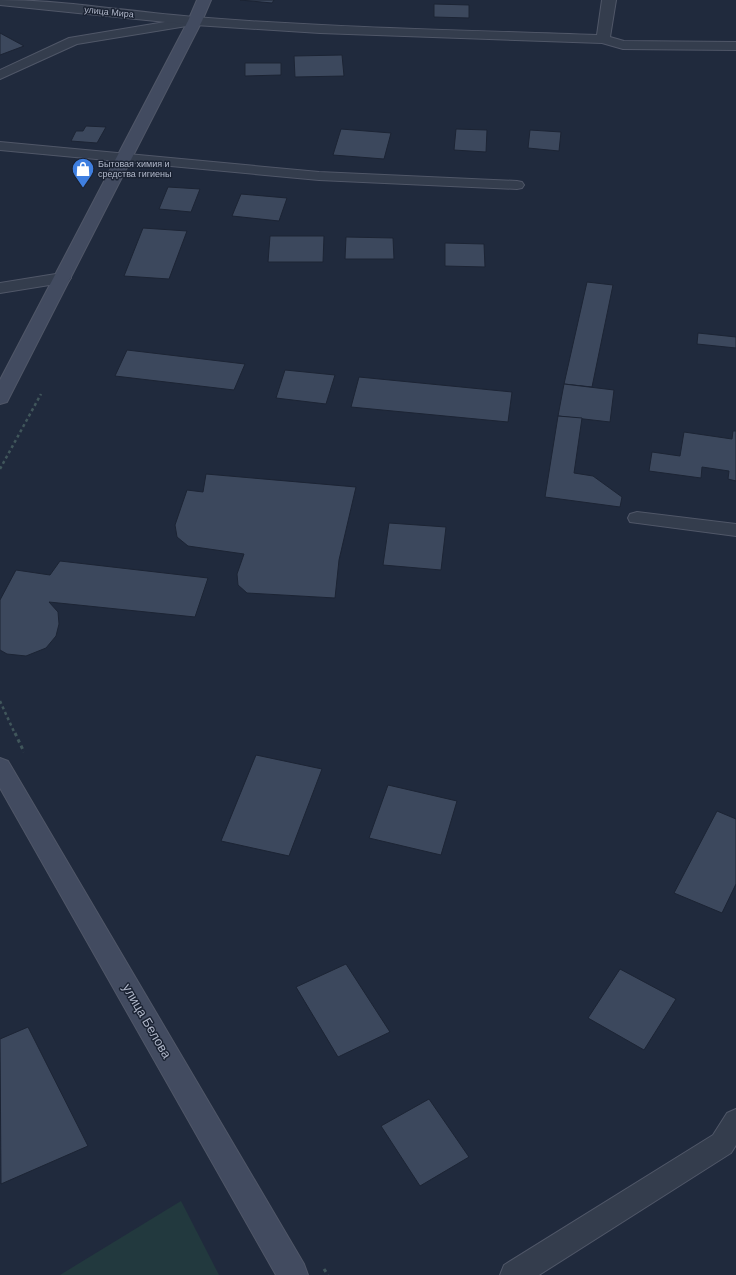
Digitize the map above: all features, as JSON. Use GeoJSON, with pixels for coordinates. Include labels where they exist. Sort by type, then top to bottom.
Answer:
{"type":"FeatureCollection","features":[{"type":"Feature","properties":{"kind":"main road"},"geometry":{"type":"LineString","coordinates":[[0,398],[195,21],[204,0]]}},
{"type":"Feature","properties":{"kind":"main road","name":"улица Белова"},"geometry":{"type":"LineString","coordinates":[[0,767],[293,1275]]}},
{"type":"Feature","properties":{"kind":"street"},"geometry":{"type":"LineString","coordinates":[[603,39],[609,0]]}},
{"type":"Feature","properties":{"kind":"street","name":"улица Мира"},"geometry":{"type":"LineString","coordinates":[[1,2],[195,21],[320,29],[603,39],[623,45],[736,46]]}},
{"type":"Feature","properties":{"kind":"street"},"geometry":{"type":"LineString","coordinates":[[0,288],[62,278]]}},
{"type":"Feature","properties":{"kind":"lane"},"geometry":{"type":"LineString","coordinates":[[0,75],[74,41],[195,21]]}},
{"type":"Feature","properties":{"kind":"lane"},"geometry":{"type":"LineString","coordinates":[[0,146],[319,176],[517,185]]}},
{"type":"Feature","properties":{"kind":"lane"},"geometry":{"type":"LineString","coordinates":[[637,518],[736,530]]}},
{"type":"Feature","properties":{"kind":"lane"},"geometry":{"type":"LineString","coordinates":[[514,1275],[722,1144],[736,1121]]}},
{"type":"Feature","properties":{"kind":"path"},"geometry":{"type":"LineString","coordinates":[[0,469],[41,394]]}},
{"type":"Feature","properties":{"kind":"green space"},"geometry":{"type":"Polygon","coordinates":[[[181,1201],[219,1275],[60,1275],[181,1201]]]}},
{"type":"Feature","properties":{"kind":"building"},"geometry":{"type":"Polygon","coordinates":[[[240,0],[274,0],[272,3],[240,0]]]}},
{"type":"Feature","properties":{"kind":"building"},"geometry":{"type":"Polygon","coordinates":[[[434,4],[469,5],[469,18],[434,17],[434,4]]]}},
{"type":"Feature","properties":{"kind":"building"},"geometry":{"type":"Polygon","coordinates":[[[0,33],[24,46],[0,55],[0,33]]]}},
{"type":"Feature","properties":{"kind":"building"},"geometry":{"type":"Polygon","coordinates":[[[342,55],[344,76],[295,77],[294,56],[342,55]]]}},
{"type":"Feature","properties":{"kind":"building"},"geometry":{"type":"Polygon","coordinates":[[[245,63],[281,63],[281,75],[245,76],[245,63]]]}},
{"type":"Feature","properties":{"kind":"building"},"geometry":{"type":"Polygon","coordinates":[[[86,126],[106,127],[97,143],[71,141],[76,131],[83,131],[86,126]]]}},
{"type":"Feature","properties":{"kind":"building"},"geometry":{"type":"Polygon","coordinates":[[[341,129],[391,133],[384,159],[333,155],[341,129]]]}},
{"type":"Feature","properties":{"kind":"building"},"geometry":{"type":"Polygon","coordinates":[[[456,129],[487,130],[486,152],[454,150],[456,129]]]}},
{"type":"Feature","properties":{"kind":"building"},"geometry":{"type":"Polygon","coordinates":[[[530,130],[561,132],[559,151],[528,148],[530,130]]]}},
{"type":"Feature","properties":{"kind":"building"},"geometry":{"type":"Polygon","coordinates":[[[168,187],[200,189],[191,212],[159,209],[168,187]]]}},
{"type":"Feature","properties":{"kind":"building"},"geometry":{"type":"Polygon","coordinates":[[[241,194],[287,198],[279,221],[232,216],[241,194]]]}},
{"type":"Feature","properties":{"kind":"building"},"geometry":{"type":"Polygon","coordinates":[[[143,228],[187,231],[169,279],[124,276],[143,228]]]}},
{"type":"Feature","properties":{"kind":"building"},"geometry":{"type":"Polygon","coordinates":[[[270,236],[324,236],[323,262],[268,262],[270,236]]]}},
{"type":"Feature","properties":{"kind":"building"},"geometry":{"type":"Polygon","coordinates":[[[346,237],[393,238],[394,259],[345,259],[346,237]]]}},
{"type":"Feature","properties":{"kind":"building"},"geometry":{"type":"Polygon","coordinates":[[[445,243],[484,244],[485,267],[445,266],[445,243]]]}},
{"type":"Feature","properties":{"kind":"building"},"geometry":{"type":"Polygon","coordinates":[[[587,282],[613,285],[592,387],[564,384],[587,282]]]}},
{"type":"Feature","properties":{"kind":"building"},"geometry":{"type":"Polygon","coordinates":[[[698,333],[736,337],[736,348],[697,344],[698,333]]]}},
{"type":"Feature","properties":{"kind":"building"},"geometry":{"type":"Polygon","coordinates":[[[127,350],[245,364],[234,390],[115,376],[127,350]]]}},
{"type":"Feature","properties":{"kind":"building"},"geometry":{"type":"Polygon","coordinates":[[[285,370],[335,375],[326,404],[276,398],[285,370]]]}},
{"type":"Feature","properties":{"kind":"building"},"geometry":{"type":"Polygon","coordinates":[[[359,377],[512,392],[508,422],[351,407],[359,377]]]}},
{"type":"Feature","properties":{"kind":"building"},"geometry":{"type":"Polygon","coordinates":[[[564,384],[614,390],[610,422],[558,416],[564,384]]]}},
{"type":"Feature","properties":{"kind":"building"},"geometry":{"type":"Polygon","coordinates":[[[558,416],[582,418],[574,473],[593,476],[622,497],[620,507],[545,497],[558,416]]]}},
{"type":"Feature","properties":{"kind":"building"},"geometry":{"type":"Polygon","coordinates":[[[733,431],[736,431],[736,481],[728,479],[729,471],[702,467],[701,478],[649,471],[652,452],[680,456],[684,432],[732,439],[733,431]]]}},
{"type":"Feature","properties":{"kind":"building"},"geometry":{"type":"Polygon","coordinates":[[[206,474],[356,487],[339,560],[335,598],[247,593],[238,585],[237,574],[244,554],[188,546],[177,537],[175,525],[187,490],[203,492],[206,474]]]}},
{"type":"Feature","properties":{"kind":"building"},"geometry":{"type":"Polygon","coordinates":[[[389,523],[446,527],[441,570],[383,565],[389,523]]]}},
{"type":"Feature","properties":{"kind":"building"},"geometry":{"type":"Polygon","coordinates":[[[60,561],[208,578],[195,617],[49,602],[58,612],[59,624],[56,636],[46,648],[26,656],[7,654],[0,650],[0,600],[16,570],[50,575],[60,561]]]}},
{"type":"Feature","properties":{"kind":"building"},"geometry":{"type":"Polygon","coordinates":[[[256,755],[322,769],[289,856],[221,841],[256,755]]]}},
{"type":"Feature","properties":{"kind":"building"},"geometry":{"type":"Polygon","coordinates":[[[388,785],[457,801],[441,855],[369,838],[388,785]]]}},
{"type":"Feature","properties":{"kind":"building"},"geometry":{"type":"Polygon","coordinates":[[[717,811],[736,819],[736,884],[722,913],[674,893],[717,811]]]}},
{"type":"Feature","properties":{"kind":"building"},"geometry":{"type":"Polygon","coordinates":[[[346,964],[390,1032],[338,1057],[296,987],[346,964]]]}},
{"type":"Feature","properties":{"kind":"building"},"geometry":{"type":"Polygon","coordinates":[[[620,969],[676,999],[644,1050],[588,1018],[620,969]]]}},
{"type":"Feature","properties":{"kind":"building"},"geometry":{"type":"Polygon","coordinates":[[[28,1027],[88,1146],[1,1184],[0,1039],[28,1027]]]}},
{"type":"Feature","properties":{"kind":"building"},"geometry":{"type":"Polygon","coordinates":[[[429,1099],[469,1157],[420,1186],[381,1126],[429,1099]]]}},
{"type":"Feature","properties":{"kind":"place","name":"Бытовая химия и средства гигиены"},"geometry":{"type":"Point","coordinates":[83,188]}}]}
